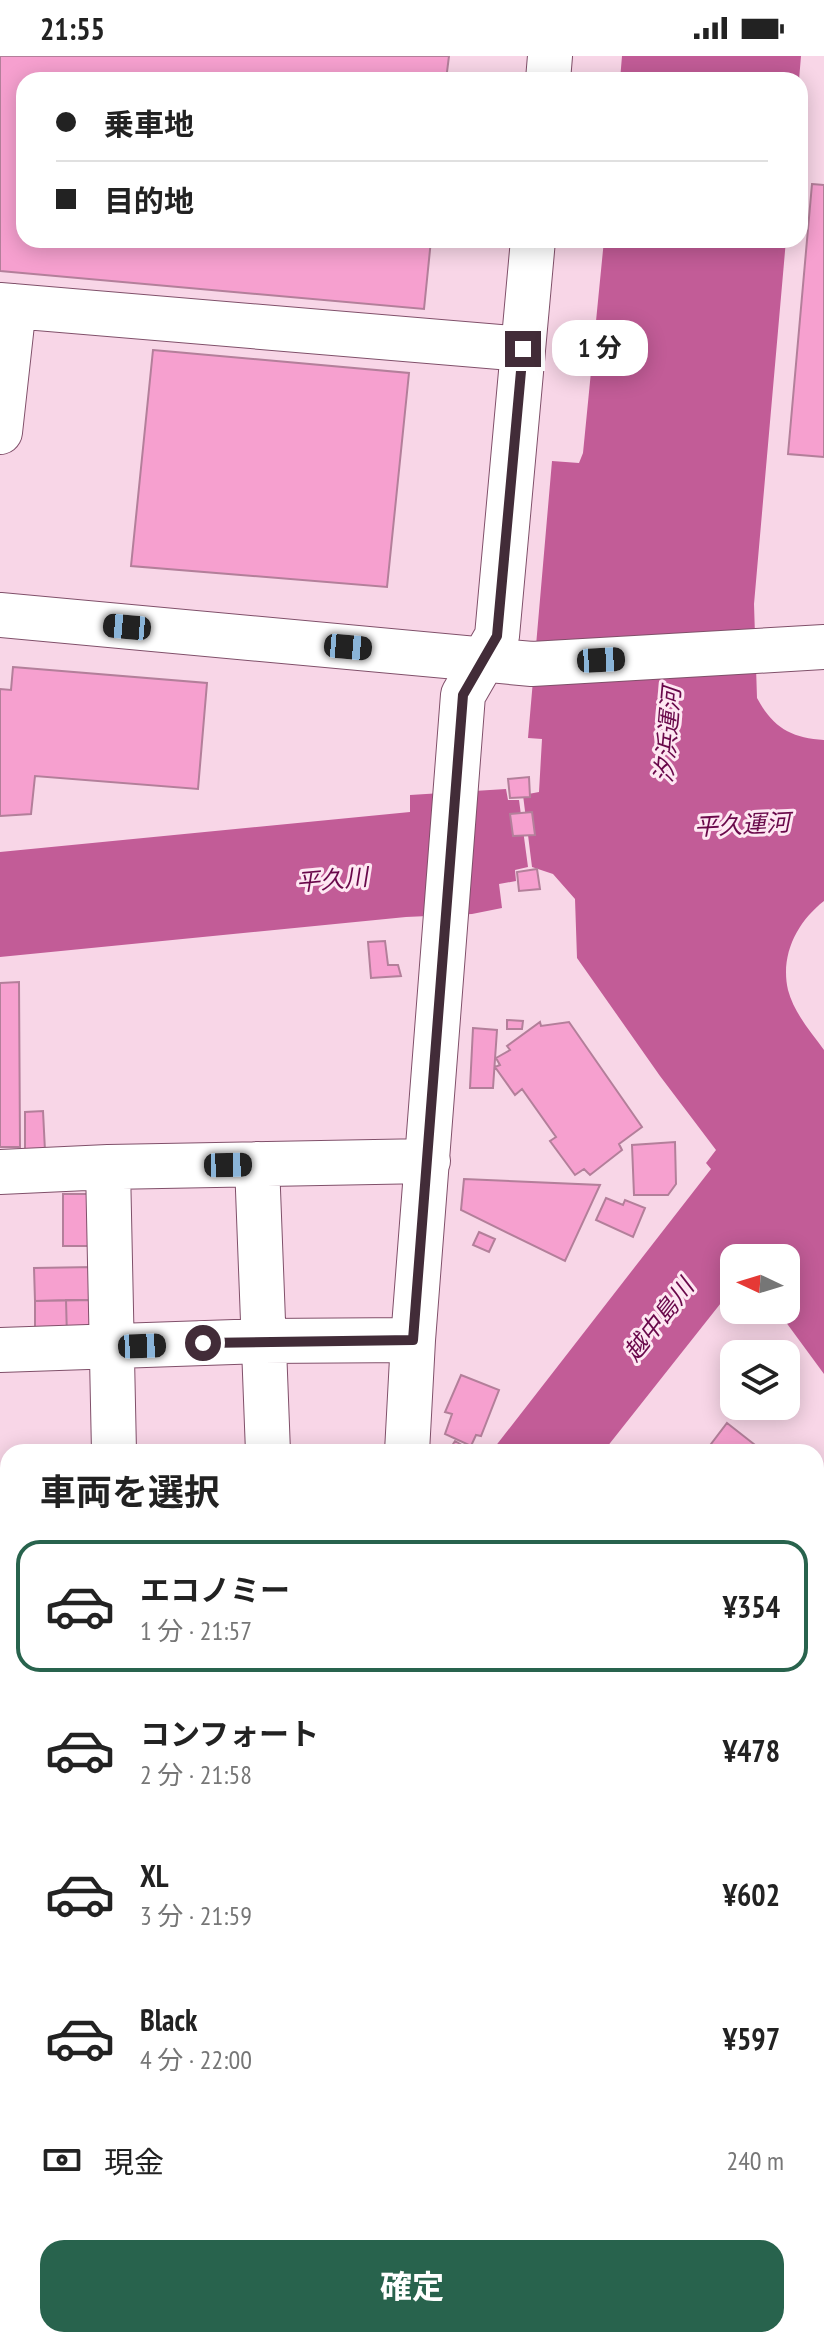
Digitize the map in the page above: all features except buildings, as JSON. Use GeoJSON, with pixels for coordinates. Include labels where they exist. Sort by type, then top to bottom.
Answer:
{"type":"FeatureCollection","features":[{"type":"Feature","properties":{"kind":"street"},"geometry":{"type":"LineString","coordinates":[[407,1444],[463,695],[497,636],[532,248]]}},
{"type":"Feature","properties":{"kind":"street"},"geometry":{"type":"LineString","coordinates":[[0,432],[7,306],[523,349]]}},
{"type":"Feature","properties":{"kind":"street"},"geometry":{"type":"LineString","coordinates":[[0,615],[539,664],[805,648]]}},
{"type":"Feature","properties":{"kind":"street"},"geometry":{"type":"LineString","coordinates":[[0,1172],[428,1161]]}},
{"type":"Feature","properties":{"kind":"street"},"geometry":{"type":"LineString","coordinates":[[257,1164],[268,1444]]}},
{"type":"Feature","properties":{"kind":"street"},"geometry":{"type":"LineString","coordinates":[[108,1167],[114,1444]]}},
{"type":"Feature","properties":{"kind":"street"},"geometry":{"type":"LineString","coordinates":[[0,1350],[263,1341],[413,1340]]}},
{"type":"Feature","properties":{"kind":"water"},"geometry":{"type":"Polygon","coordinates":[[[622,56],[801,56],[800,72],[621,72],[622,56]]]}},
{"type":"Feature","properties":{"kind":"water"},"geometry":{"type":"Polygon","coordinates":[[[603,248],[785,248],[754,604],[757,698],[784,730],[802,737],[824,740],[824,901],[806,919],[793,940],[786,964],[786,977],[794,1007],[824,1050],[824,1374],[787,1324],[800,1324],[800,1244],[720,1244],[720,1304],[609,1444],[497,1444],[711,1169],[706,1163],[716,1150],[577,958],[575,899],[553,874],[532,867],[523,795],[539,792],[542,739],[528,738],[552,461],[579,463],[583,453],[603,248]]]}},
{"type":"Feature","properties":{"kind":"water","name":"平久川"},"geometry":{"type":"Polygon","coordinates":[[[506,789],[508,800],[519,800],[528,867],[515,870],[516,881],[499,884],[502,908],[472,914],[406,917],[0,957],[0,852],[410,812],[410,795],[506,789]]]}},
{"type":"Feature","properties":{"kind":"route"},"geometry":{"type":"LineString","coordinates":[[203,1343],[413,1340],[463,695],[497,636],[523,349]]}},
{"type":"Feature","properties":{"kind":"water label","name":"汐浜運河"},"geometry":{"type":"Point","coordinates":[668,735]}},
{"type":"Feature","properties":{"kind":"water label","name":"平久運河"},"geometry":{"type":"Point","coordinates":[742,825]}},
{"type":"Feature","properties":{"kind":"water label","name":"越中島川"},"geometry":{"type":"Point","coordinates":[659,1320]}}]}
